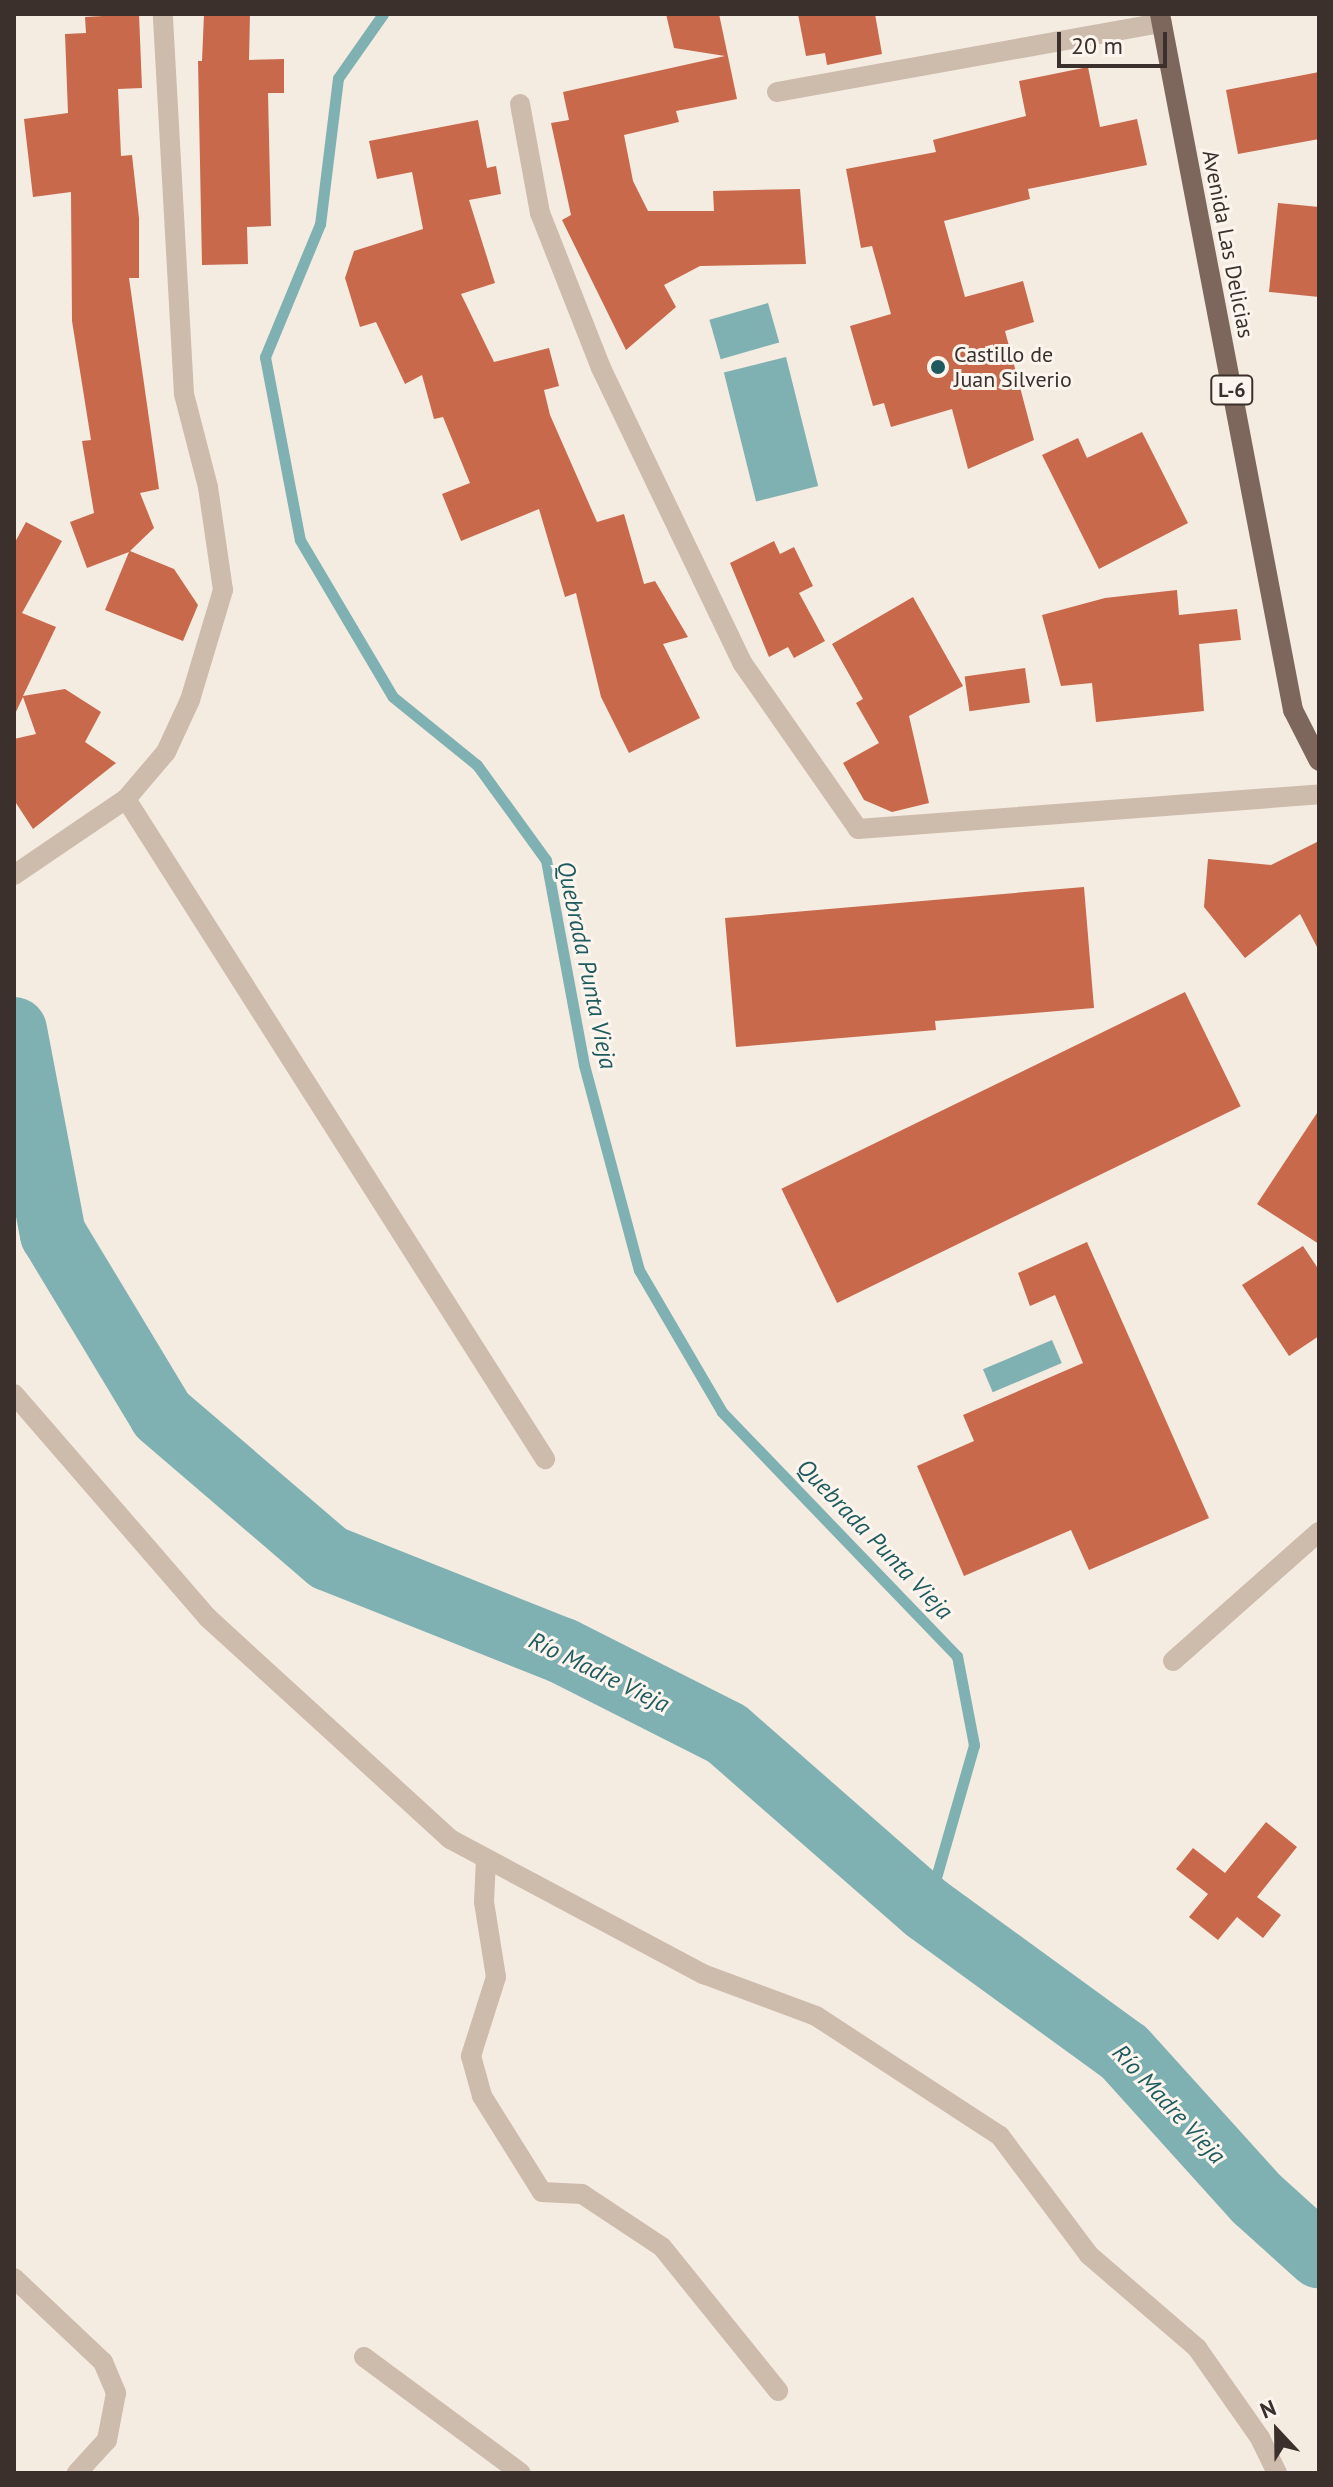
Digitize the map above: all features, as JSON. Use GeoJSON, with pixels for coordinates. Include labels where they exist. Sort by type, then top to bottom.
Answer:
{"type":"FeatureCollection","features":[{"type":"Feature","properties":{"kind":"main road","name":"Avenida Las Delicias"},"geometry":{"type":"LineString","coordinates":[[1161,19],[1293,710],[1319,761]]}},
{"type":"Feature","properties":{"kind":"street"},"geometry":{"type":"LineString","coordinates":[[14,875],[126,799],[166,752],[190,700],[223,590],[208,487],[184,394],[163,14]]}},
{"type":"Feature","properties":{"kind":"street"},"geometry":{"type":"LineString","coordinates":[[777,92],[1161,19]]}},
{"type":"Feature","properties":{"kind":"street"},"geometry":{"type":"LineString","coordinates":[[520,104],[540,213],[608,382],[743,664],[858,829],[1319,794]]}},
{"type":"Feature","properties":{"kind":"street"},"geometry":{"type":"LineString","coordinates":[[126,799],[545,1459]]}},
{"type":"Feature","properties":{"kind":"street"},"geometry":{"type":"LineString","coordinates":[[14,1394],[207,1617],[450,1839],[703,1974],[816,2016],[1000,2136],[1089,2255],[1197,2348],[1260,2438],[1277,2473]]}},
{"type":"Feature","properties":{"kind":"street"},"geometry":{"type":"LineString","coordinates":[[1173,1661],[1319,1532]]}},
{"type":"Feature","properties":{"kind":"street"},"geometry":{"type":"LineString","coordinates":[[486,1859],[484,1902],[496,1977],[471,2056],[482,2096],[542,2192],[582,2194],[662,2247],[778,2391]]}},
{"type":"Feature","properties":{"kind":"street"},"geometry":{"type":"LineString","coordinates":[[14,2278],[103,2362],[116,2393],[107,2440],[77,2473]]}},
{"type":"Feature","properties":{"kind":"street"},"geometry":{"type":"LineString","coordinates":[[364,2357],[521,2473]]}},
{"type":"Feature","properties":{"kind":"water"},"geometry":{"type":"Polygon","coordinates":[[[768,303],[779,342],[721,359],[709,320],[768,303]]]}},
{"type":"Feature","properties":{"kind":"water"},"geometry":{"type":"Polygon","coordinates":[[[786,357],[818,486],[756,502],[724,372],[786,357]]]}},
{"type":"Feature","properties":{"kind":"water"},"geometry":{"type":"Polygon","coordinates":[[[1052,1340],[1062,1363],[993,1392],[983,1369],[1052,1340]]]}},
{"type":"Feature","properties":{"kind":"building"},"geometry":{"type":"Polygon","coordinates":[[[139,14],[142,88],[118,89],[121,156],[132,155],[139,218],[139,278],[129,278],[159,489],[140,493],[154,528],[130,551],[174,569],[198,605],[183,641],[105,610],[129,552],[87,568],[70,522],[94,513],[82,441],[91,440],[72,321],[71,192],[33,197],[24,119],[68,113],[65,34],[86,33],[85,17],[139,14]]]}},
{"type":"Feature","properties":{"kind":"building"},"geometry":{"type":"Polygon","coordinates":[[[204,14],[250,14],[249,60],[284,59],[284,93],[268,93],[271,226],[247,227],[248,264],[202,265],[198,61],[202,61],[204,14]]]}},
{"type":"Feature","properties":{"kind":"building"},"geometry":{"type":"Polygon","coordinates":[[[666,14],[719,14],[737,99],[676,111],[679,122],[624,135],[633,181],[648,211],[714,211],[713,191],[800,189],[806,264],[700,266],[664,285],[676,307],[626,350],[562,220],[571,215],[551,123],[569,120],[563,92],[725,56],[674,48],[666,14]]]}},
{"type":"Feature","properties":{"kind":"building"},"geometry":{"type":"Polygon","coordinates":[[[798,14],[875,14],[882,54],[827,65],[825,53],[806,56],[798,14]]]}},
{"type":"Feature","properties":{"kind":"building"},"geometry":{"type":"Polygon","coordinates":[[[1088,67],[1100,127],[1137,119],[1147,165],[1028,189],[1030,199],[944,221],[965,297],[1023,281],[1034,322],[1005,331],[1034,440],[968,469],[952,409],[891,427],[884,403],[873,406],[850,326],[891,314],[872,246],[861,248],[846,169],[936,152],[933,140],[1026,116],[1019,81],[1088,67]]]}},
{"type":"Feature","properties":{"kind":"building"},"geometry":{"type":"Polygon","coordinates":[[[1319,72],[1319,139],[1238,154],[1226,90],[1319,72]]]}},
{"type":"Feature","properties":{"kind":"building"},"geometry":{"type":"Polygon","coordinates":[[[478,120],[487,168],[496,166],[501,194],[469,200],[495,283],[461,294],[494,362],[549,348],[559,386],[544,390],[550,415],[597,522],[624,514],[644,584],[655,581],[688,637],[663,644],[700,718],[629,753],[601,697],[576,593],[565,597],[539,509],[461,541],[442,494],[470,483],[443,417],[434,419],[422,375],[405,384],[376,322],[360,327],[345,278],[354,251],[423,229],[412,172],[377,179],[369,141],[478,120]]]}},
{"type":"Feature","properties":{"kind":"building"},"geometry":{"type":"Polygon","coordinates":[[[1278,203],[1319,207],[1319,297],[1269,292],[1278,203]]]}},
{"type":"Feature","properties":{"kind":"building"},"geometry":{"type":"Polygon","coordinates":[[[1142,432],[1188,523],[1099,569],[1042,455],[1078,438],[1087,458],[1142,432]]]}},
{"type":"Feature","properties":{"kind":"building"},"geometry":{"type":"Polygon","coordinates":[[[26,522],[62,541],[22,613],[56,627],[23,696],[65,689],[101,712],[85,742],[116,763],[33,829],[14,800],[14,739],[36,734],[23,697],[14,716],[14,544],[26,522]]]}},
{"type":"Feature","properties":{"kind":"building"},"geometry":{"type":"Polygon","coordinates":[[[774,541],[780,554],[794,547],[813,586],[799,593],[825,641],[794,658],[788,647],[769,657],[730,563],[774,541]]]}},
{"type":"Feature","properties":{"kind":"building"},"geometry":{"type":"Polygon","coordinates":[[[1177,590],[1179,615],[1237,609],[1241,640],[1199,644],[1204,711],[1096,722],[1092,683],[1061,686],[1042,615],[1105,598],[1177,590]]]}},
{"type":"Feature","properties":{"kind":"building"},"geometry":{"type":"Polygon","coordinates":[[[913,597],[963,686],[909,716],[929,803],[892,812],[864,800],[843,763],[879,743],[856,703],[863,699],[832,644],[913,597]]]}},
{"type":"Feature","properties":{"kind":"building"},"geometry":{"type":"Polygon","coordinates":[[[1025,668],[1030,703],[969,711],[965,676],[1025,668]]]}},
{"type":"Feature","properties":{"kind":"building"},"geometry":{"type":"Polygon","coordinates":[[[1319,841],[1319,951],[1300,914],[1245,958],[1204,907],[1208,859],[1271,865],[1319,841]]]}},
{"type":"Feature","properties":{"kind":"building"},"geometry":{"type":"Polygon","coordinates":[[[1084,887],[1094,1008],[935,1021],[936,1030],[736,1047],[725,918],[1084,887]]]}},
{"type":"Feature","properties":{"kind":"building"},"geometry":{"type":"Polygon","coordinates":[[[1185,992],[1241,1106],[837,1303],[781,1189],[1185,992]]]}},
{"type":"Feature","properties":{"kind":"building"},"geometry":{"type":"Polygon","coordinates":[[[1319,1110],[1319,1244],[1257,1204],[1319,1110]]]}},
{"type":"Feature","properties":{"kind":"building"},"geometry":{"type":"Polygon","coordinates":[[[1087,1242],[1209,1518],[1089,1570],[1071,1530],[964,1576],[917,1466],[974,1441],[963,1415],[1083,1363],[1055,1295],[1030,1306],[1018,1273],[1087,1242]]]}},
{"type":"Feature","properties":{"kind":"building"},"geometry":{"type":"Polygon","coordinates":[[[1303,1246],[1319,1270],[1319,1336],[1289,1356],[1242,1285],[1303,1246]]]}},
{"type":"Feature","properties":{"kind":"building"},"geometry":{"type":"Polygon","coordinates":[[[1266,1822],[1297,1847],[1257,1897],[1281,1915],[1263,1938],[1237,1917],[1218,1940],[1189,1917],[1208,1894],[1176,1869],[1193,1848],[1225,1873],[1266,1822]]]}},
{"type":"Feature","properties":{"kind":"waterway","name":"Quebrada Punta Vieja"},"geometry":{"type":"LineString","coordinates":[[383,14],[338,78],[320,224],[265,357],[300,540],[393,697],[477,765],[546,860],[584,1065],[639,1270],[722,1412],[957,1656],[974,1745],[927,1909]]}},
{"type":"Feature","properties":{"kind":"waterway","name":"Río Madre Vieja"},"geometry":{"type":"LineString","coordinates":[[14,1030],[53,1234],[162,1415],[329,1558],[563,1651],[727,1734],[927,1909],[1124,2052],[1257,2199],[1319,2255]]}},
{"type":"Feature","properties":{"kind":"place","name":"Castillo de Juan Silverio"},"geometry":{"type":"Point","coordinates":[938,367]}}]}
